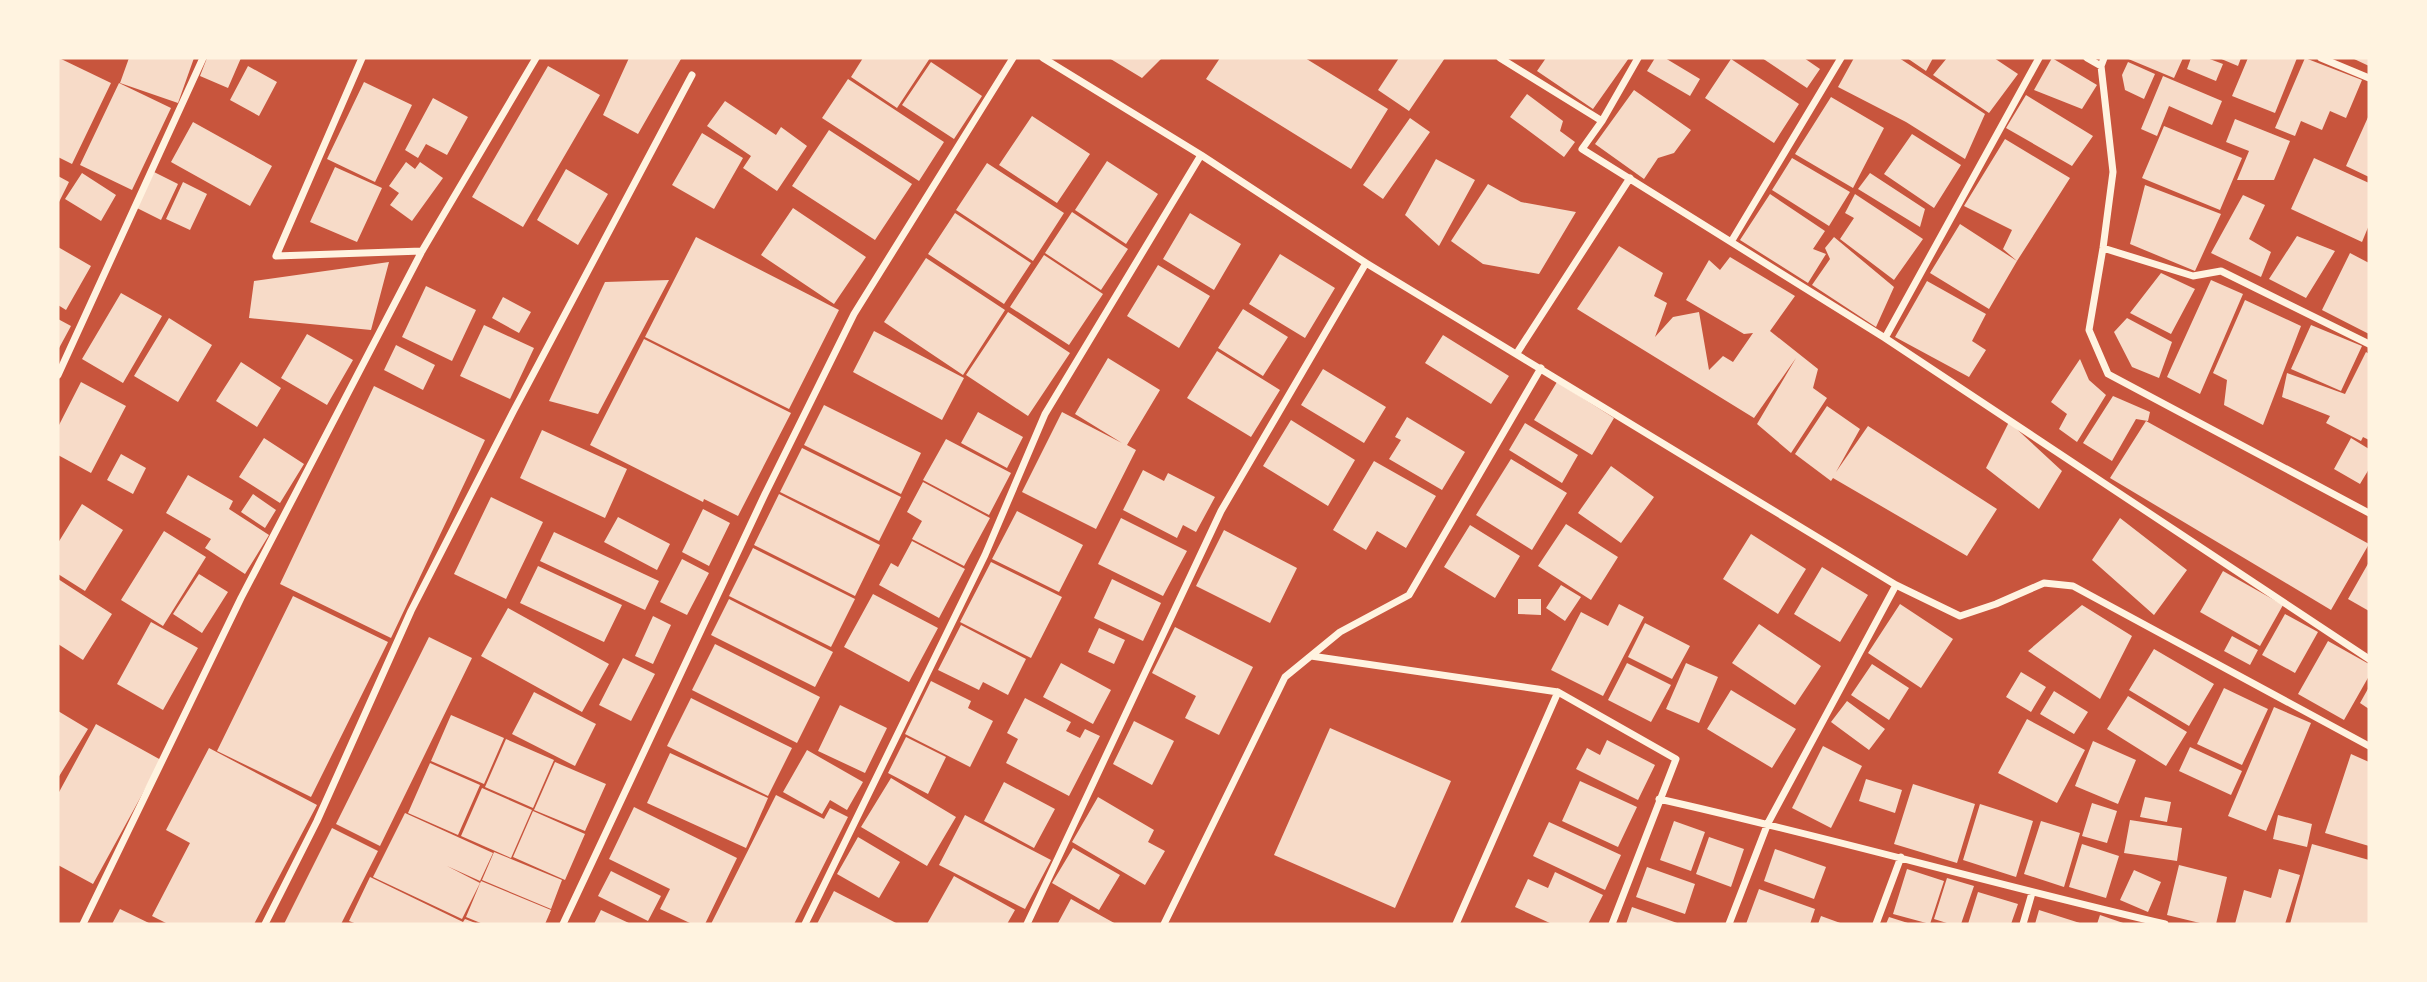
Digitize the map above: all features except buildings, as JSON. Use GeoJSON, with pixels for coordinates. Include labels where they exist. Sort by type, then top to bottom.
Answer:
{"type":"FeatureCollection","features":[{"type":"Feature","properties":{"kind":"street"},"geometry":{"type":"LineString","coordinates":[[58,375],[203,58]]}},
{"type":"Feature","properties":{"kind":"street"},"geometry":{"type":"LineString","coordinates":[[362,58],[276,256],[422,251]]}},
{"type":"Feature","properties":{"kind":"street"},"geometry":{"type":"LineString","coordinates":[[83,924],[241,598],[422,251],[536,58]]}},
{"type":"Feature","properties":{"kind":"street"},"geometry":{"type":"LineString","coordinates":[[563,924],[765,494],[854,314],[1013,58]]}},
{"type":"Feature","properties":{"kind":"street"},"geometry":{"type":"LineString","coordinates":[[1043,58],[1201,155],[1366,263],[1896,585],[1960,616],[2044,583],[2073,586],[2369,746]]}},
{"type":"Feature","properties":{"kind":"street"},"geometry":{"type":"LineString","coordinates":[[1500,58],[1602,121]]}},
{"type":"Feature","properties":{"kind":"street"},"geometry":{"type":"LineString","coordinates":[[1637,58],[1602,121],[1582,149],[1885,338],[2369,659]]}},
{"type":"Feature","properties":{"kind":"street"},"geometry":{"type":"LineString","coordinates":[[1731,242],[1841,58]]}},
{"type":"Feature","properties":{"kind":"street"},"geometry":{"type":"LineString","coordinates":[[1885,338],[2039,58]]}},
{"type":"Feature","properties":{"kind":"street"},"geometry":{"type":"LineString","coordinates":[[2087,58],[2103,62],[2113,172],[2089,330],[2108,374],[2369,513]]}},
{"type":"Feature","properties":{"kind":"street"},"geometry":{"type":"LineString","coordinates":[[2321,58],[2369,78]]}},
{"type":"Feature","properties":{"kind":"street"},"geometry":{"type":"LineString","coordinates":[[265,924],[317,821],[411,611],[692,75]]}},
{"type":"Feature","properties":{"kind":"street"},"geometry":{"type":"LineString","coordinates":[[805,924],[985,555],[1045,414],[1201,155]]}},
{"type":"Feature","properties":{"kind":"street"},"geometry":{"type":"LineString","coordinates":[[1517,354],[1630,178]]}},
{"type":"Feature","properties":{"kind":"street"},"geometry":{"type":"LineString","coordinates":[[2103,248],[2193,276],[2221,271],[2369,344]]}},
{"type":"Feature","properties":{"kind":"street"},"geometry":{"type":"LineString","coordinates":[[1027,924],[1222,511],[1366,263]]}},
{"type":"Feature","properties":{"kind":"street"},"geometry":{"type":"LineString","coordinates":[[1164,924],[1285,677],[1340,632],[1409,595],[1541,368]]}},
{"type":"Feature","properties":{"kind":"street"},"geometry":{"type":"LineString","coordinates":[[1729,924],[1768,823],[1896,585]]}},
{"type":"Feature","properties":{"kind":"street"},"geometry":{"type":"LineString","coordinates":[[1311,656],[1558,692],[1676,759],[1612,924]]}},
{"type":"Feature","properties":{"kind":"street"},"geometry":{"type":"LineString","coordinates":[[1456,924],[1558,692]]}},
{"type":"Feature","properties":{"kind":"street"},"geometry":{"type":"LineString","coordinates":[[1659,799],[1768,823],[2032,893],[2165,924]]}},
{"type":"Feature","properties":{"kind":"street"},"geometry":{"type":"LineString","coordinates":[[1876,924],[1901,857]]}},
{"type":"Feature","properties":{"kind":"street"},"geometry":{"type":"LineString","coordinates":[[2023,924],[2032,893]]}}]}
